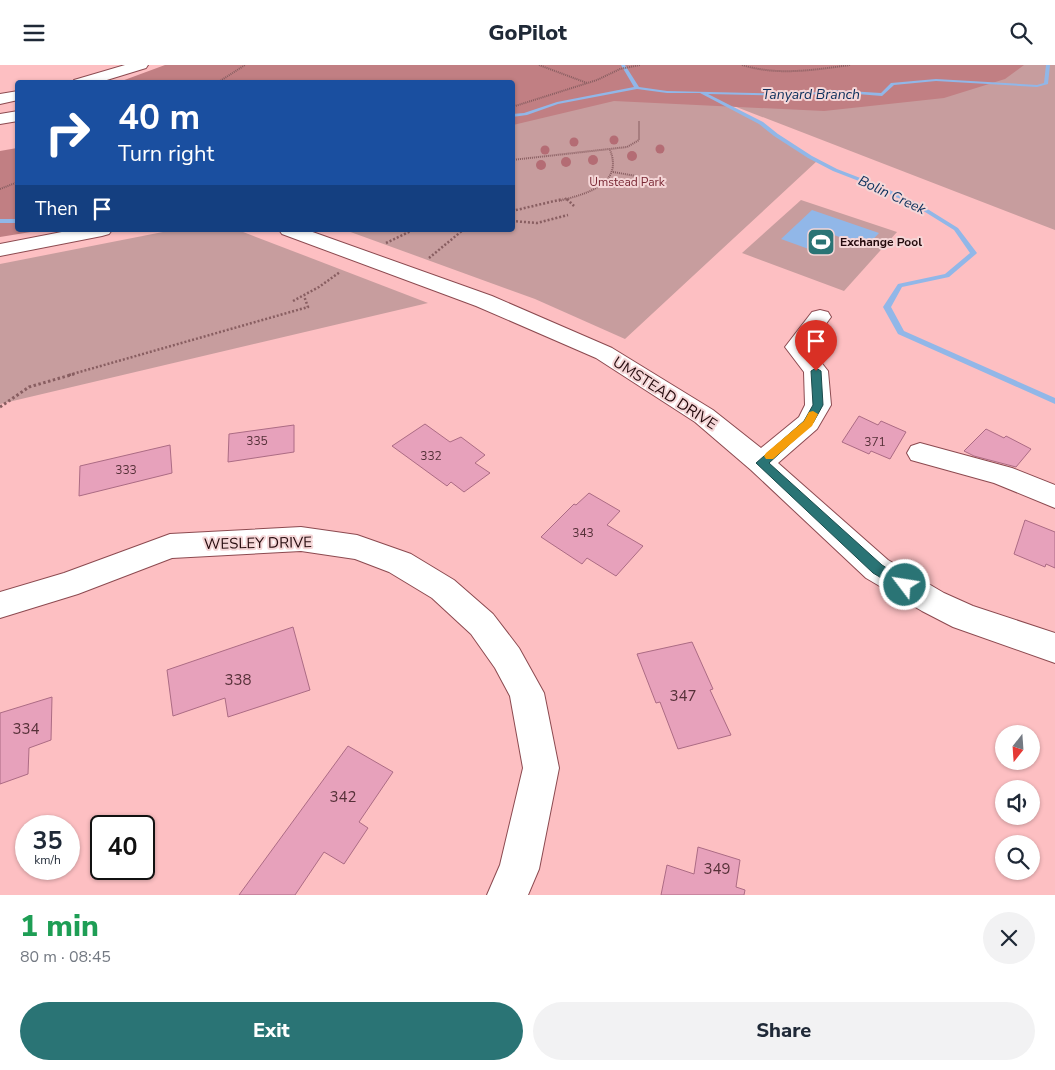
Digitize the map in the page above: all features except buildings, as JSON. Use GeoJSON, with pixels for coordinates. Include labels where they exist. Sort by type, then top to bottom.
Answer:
{"type":"FeatureCollection","features":[{"type":"Feature","properties":{"kind":"street"},"geometry":{"type":"LineString","coordinates":[[89,80],[141,65]]}},
{"type":"Feature","properties":{"kind":"street"},"geometry":{"type":"LineString","coordinates":[[0,99],[15,96]]}},
{"type":"Feature","properties":{"kind":"street"},"geometry":{"type":"LineString","coordinates":[[0,119],[15,116]]}},
{"type":"Feature","properties":{"kind":"street"},"geometry":{"type":"LineString","coordinates":[[0,250],[92,232]]}},
{"type":"Feature","properties":{"kind":"street","name":"UMSTEAD DRIVE"},"geometry":{"type":"LineString","coordinates":[[294,232],[484,301],[604,353],[704,416],[762,463],[877,569],[932,602],[964,617],[1055,648]]}},
{"type":"Feature","properties":{"kind":"street"},"geometry":{"type":"LineString","coordinates":[[762,463],[808,423],[818,405],[816,371],[797,347],[820,317]]}},
{"type":"Feature","properties":{"kind":"street"},"geometry":{"type":"LineString","coordinates":[[920,453],[1002,475],[1055,497]]}},
{"type":"Feature","properties":{"kind":"street","name":"WESLEY DRIVE"},"geometry":{"type":"LineString","coordinates":[[0,605],[67,585],[170,546],[302,539],[357,547],[400,563],[443,589],[482,624],[507,658],[527,693],[541,768],[519,869],[507,895]]}},
{"type":"Feature","properties":{"kind":"path"},"geometry":{"type":"LineString","coordinates":[[222,80],[245,65]]}},
{"type":"Feature","properties":{"kind":"path"},"geometry":{"type":"LineString","coordinates":[[539,65],[587,83]]}},
{"type":"Feature","properties":{"kind":"path"},"geometry":{"type":"LineString","coordinates":[[515,106],[587,83],[620,69],[640,65]]}},
{"type":"Feature","properties":{"kind":"path"},"geometry":{"type":"LineString","coordinates":[[742,65],[755,69],[781,72],[850,65]]}},
{"type":"Feature","properties":{"kind":"path"},"geometry":{"type":"LineString","coordinates":[[515,160],[627,147],[639,140],[639,121]]}},
{"type":"Feature","properties":{"kind":"path"},"geometry":{"type":"LineString","coordinates":[[515,210],[564,198],[588,190],[606,181],[613,172],[614,160],[610,150]]}},
{"type":"Feature","properties":{"kind":"path"},"geometry":{"type":"LineString","coordinates":[[613,172],[636,176]]}},
{"type":"Feature","properties":{"kind":"path"},"geometry":{"type":"LineString","coordinates":[[606,181],[623,186],[638,183]]}},
{"type":"Feature","properties":{"kind":"path"},"geometry":{"type":"LineString","coordinates":[[0,189],[15,183]]}},
{"type":"Feature","properties":{"kind":"path"},"geometry":{"type":"LineString","coordinates":[[564,198],[574,206]]}},
{"type":"Feature","properties":{"kind":"path"},"geometry":{"type":"LineString","coordinates":[[515,221],[537,223],[568,215]]}},
{"type":"Feature","properties":{"kind":"path"},"geometry":{"type":"LineString","coordinates":[[385,243],[409,232]]}},
{"type":"Feature","properties":{"kind":"path"},"geometry":{"type":"LineString","coordinates":[[424,262],[461,232]]}},
{"type":"Feature","properties":{"kind":"path"},"geometry":{"type":"LineString","coordinates":[[293,301],[341,272]]}},
{"type":"Feature","properties":{"kind":"path"},"geometry":{"type":"LineString","coordinates":[[0,407],[29,387],[308,307],[304,296]]}},
{"type":"Feature","properties":{"kind":"green space","name":"Umstead Park"},"geometry":{"type":"Polygon","coordinates":[[[182,65],[1055,65],[1055,230],[708,96],[753,118],[817,161],[625,339],[535,299],[351,232],[515,232],[515,80],[159,80],[182,65]]]}},
{"type":"Feature","properties":{"kind":"green space","name":"Exchange Pool"},"geometry":{"type":"Polygon","coordinates":[[[801,200],[897,232],[844,291],[742,253],[801,200]]]}},
{"type":"Feature","properties":{"kind":"green space"},"geometry":{"type":"Polygon","coordinates":[[[163,232],[243,232],[428,303],[0,404],[0,264],[163,232]]]}},
{"type":"Feature","properties":{"kind":"shaded area"},"geometry":{"type":"Polygon","coordinates":[[[165,65],[1024,65],[1005,79],[944,98],[824,111],[614,101],[515,125],[515,80],[124,80],[165,65]]]}},
{"type":"Feature","properties":{"kind":"shaded area"},"geometry":{"type":"Polygon","coordinates":[[[15,148],[15,232],[31,232],[0,237],[0,151],[15,148]]]}},
{"type":"Feature","properties":{"kind":"water"},"geometry":{"type":"Polygon","coordinates":[[[812,210],[879,233],[866,247],[834,235],[817,252],[781,239],[812,210]]]}},
{"type":"Feature","properties":{"kind":"waterway"},"geometry":{"type":"LineString","coordinates":[[623,65],[637,88]]}},
{"type":"Feature","properties":{"kind":"waterway","name":"Tanyard Branch"},"geometry":{"type":"LineString","coordinates":[[704,92],[802,95],[832,91],[882,95],[893,84],[936,80],[1037,86],[1046,84],[1048,65]]}},
{"type":"Feature","properties":{"kind":"waterway","name":"Bolin Creek"},"geometry":{"type":"LineString","coordinates":[[515,116],[557,103],[637,88]]}},
{"type":"Feature","properties":{"kind":"waterway","name":"Bolin Creek"},"geometry":{"type":"LineString","coordinates":[[637,88],[667,92],[701,92],[761,123],[810,157],[835,170],[879,187],[919,206],[956,229],[974,253],[947,276],[900,285],[887,307],[901,332],[1055,401]]}},
{"type":"Feature","properties":{"kind":"waterway","name":"Bolin Creek"},"geometry":{"type":"LineString","coordinates":[[0,221],[15,221]]}},
{"type":"Feature","properties":{"kind":"slow traffic"},"geometry":{"type":"LineString","coordinates":[[770,456],[808,423],[813,414]]}},
{"type":"Feature","properties":{"kind":"place","name":"Exchange Pool"},"geometry":{"type":"Point","coordinates":[821,242]}},
{"type":"Feature","properties":{"kind":"route"},"geometry":{"type":"LineString","coordinates":[[816,371],[818,405],[808,423],[762,463],[877,569],[905,585]]}}]}
